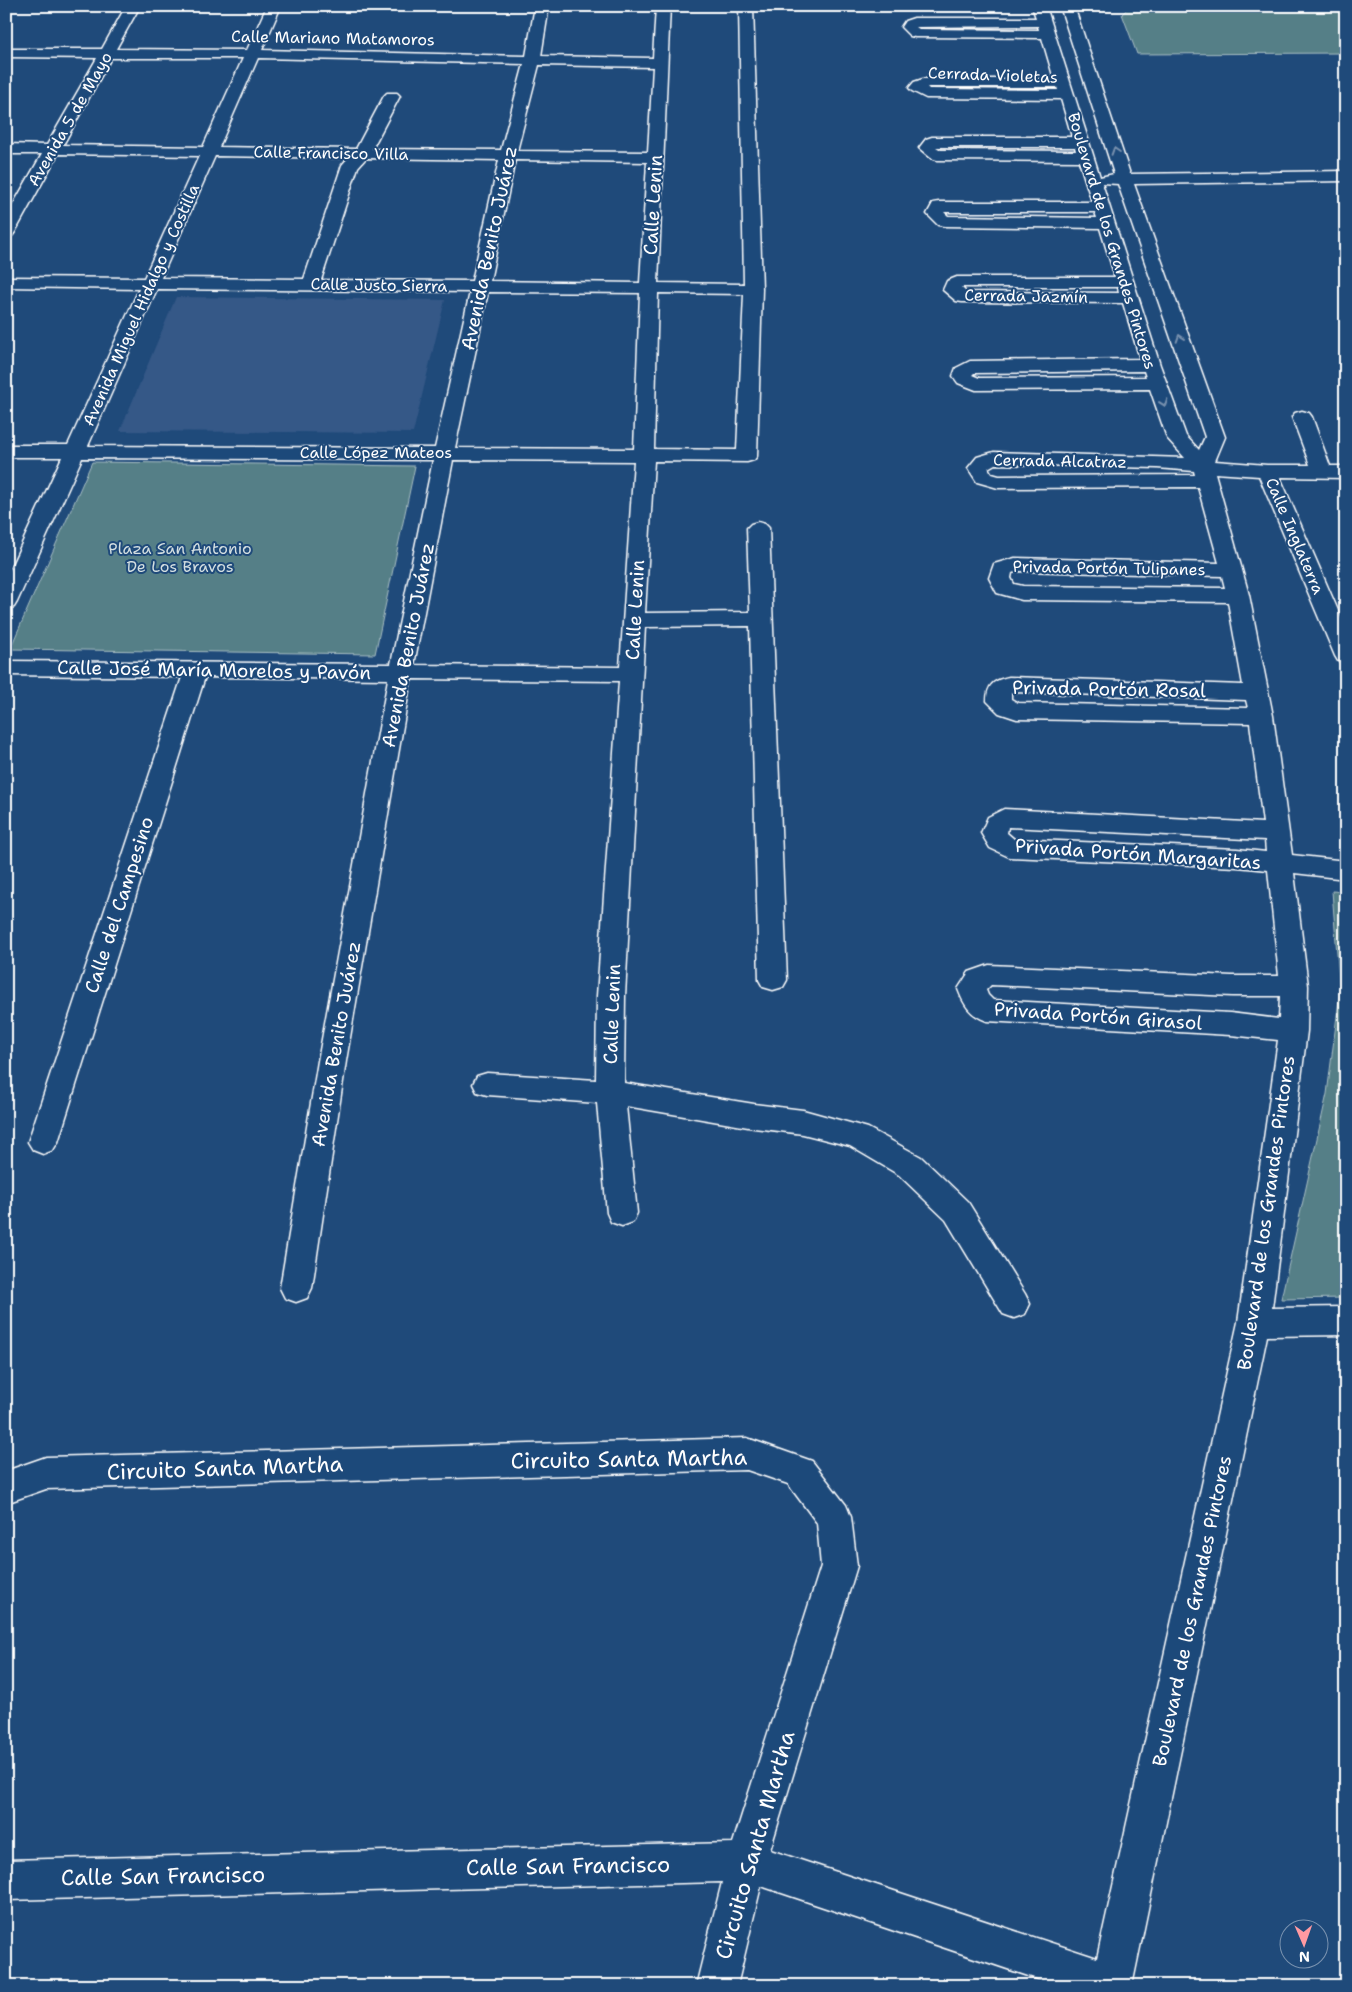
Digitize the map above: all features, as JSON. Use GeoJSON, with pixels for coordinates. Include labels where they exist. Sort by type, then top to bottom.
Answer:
{"type":"FeatureCollection","features":[{"type":"Feature","properties":{"kind":"street","name":"Avenida 5 de Mayo"},"geometry":{"type":"LineString","coordinates":[[6,232],[133,6]]}},
{"type":"Feature","properties":{"kind":"street","name":"Avenida Miguel Hidalgo y Costilla"},"geometry":{"type":"LineString","coordinates":[[6,602],[77,451],[149,283],[274,6]]}},
{"type":"Feature","properties":{"kind":"street","name":"Avenida Benito Juárez"},"geometry":{"type":"LineString","coordinates":[[296,1288],[332,1061],[402,672],[444,453],[508,155],[533,59],[542,6]]}},
{"type":"Feature","properties":{"kind":"street","name":"Calle Lenin"},"geometry":{"type":"LineString","coordinates":[[622,1213],[610,1092],[611,996],[644,455],[649,288],[664,6]]}},
{"type":"Feature","properties":{"kind":"street"},"geometry":{"type":"LineString","coordinates":[[746,6],[752,289]]}},
{"type":"Feature","properties":{"kind":"street","name":"Boulevard de los Grandes Pintores"},"geometry":{"type":"LineString","coordinates":[[1068,6],[1126,183],[1214,437],[1205,474]]}},
{"type":"Feature","properties":{"kind":"street"},"geometry":{"type":"LineString","coordinates":[[1043,21],[915,33],[908,27],[914,22],[1043,21]]}},
{"type":"Feature","properties":{"kind":"street","name":"Boulevard de los Grandes Pintores"},"geometry":{"type":"LineString","coordinates":[[1043,21],[1151,365],[1176,438],[1205,474],[1238,595],[1259,704],[1281,864],[1294,986],[1293,1031],[1254,1322],[1111,1984]]}},
{"type":"Feature","properties":{"kind":"street","name":"Calle Mariano Matamoros"},"geometry":{"type":"LineString","coordinates":[[6,53],[252,54],[660,63]]}},
{"type":"Feature","properties":{"kind":"street","name":"Cerrada Violetas"},"geometry":{"type":"LineString","coordinates":[[923,83],[1065,89],[926,94],[917,88],[923,83]]}},
{"type":"Feature","properties":{"kind":"street"},"geometry":{"type":"LineString","coordinates":[[311,284],[350,165],[362,153],[392,96]]}},
{"type":"Feature","properties":{"kind":"street"},"geometry":{"type":"LineString","coordinates":[[932,142],[1084,149],[937,155],[927,148],[932,142]]}},
{"type":"Feature","properties":{"kind":"street","name":"Calle Francisco Villa"},"geometry":{"type":"LineString","coordinates":[[6,149],[655,157]]}},
{"type":"Feature","properties":{"kind":"street"},"geometry":{"type":"LineString","coordinates":[[1126,183],[1346,176]]}},
{"type":"Feature","properties":{"kind":"street"},"geometry":{"type":"LineString","coordinates":[[1094,183],[1346,184]]}},
{"type":"Feature","properties":{"kind":"street"},"geometry":{"type":"LineString","coordinates":[[1086,215],[939,207],[935,214],[944,221],[1104,215]]}},
{"type":"Feature","properties":{"kind":"street","name":"Calle Justo Sierra"},"geometry":{"type":"LineString","coordinates":[[6,282],[752,289]]}},
{"type":"Feature","properties":{"kind":"street","name":"Cerrada Jazmín"},"geometry":{"type":"LineString","coordinates":[[957,282],[1127,290],[962,297],[952,290],[953,285],[957,282]]}},
{"type":"Feature","properties":{"kind":"street","name":"Calle López Mateos"},"geometry":{"type":"LineString","coordinates":[[6,452],[746,456],[752,289]]}},
{"type":"Feature","properties":{"kind":"street"},"geometry":{"type":"LineString","coordinates":[[1151,365],[970,367],[963,372],[962,376],[965,380],[976,384],[1158,383]]}},
{"type":"Feature","properties":{"kind":"street"},"geometry":{"type":"LineString","coordinates":[[1302,417],[1322,472]]}},
{"type":"Feature","properties":{"kind":"street","name":"Cerrada Alcatraz"},"geometry":{"type":"LineString","coordinates":[[994,458],[1157,462],[1205,474],[998,482],[984,478],[978,468],[984,461],[994,458]]}},
{"type":"Feature","properties":{"kind":"street"},"geometry":{"type":"LineString","coordinates":[[1205,474],[1267,471],[1346,472]]}},
{"type":"Feature","properties":{"kind":"street","name":"Calle Inglaterra"},"geometry":{"type":"LineString","coordinates":[[1267,471],[1346,656]]}},
{"type":"Feature","properties":{"kind":"street"},"geometry":{"type":"LineString","coordinates":[[758,528],[773,980]]}},
{"type":"Feature","properties":{"kind":"street","name":"Privada Portón Tulipanes"},"geometry":{"type":"LineString","coordinates":[[1230,570],[1015,564],[1002,569],[1000,578],[1005,588],[1022,593],[1238,595]]}},
{"type":"Feature","properties":{"kind":"street"},"geometry":{"type":"LineString","coordinates":[[634,620],[761,620]]}},
{"type":"Feature","properties":{"kind":"street","name":"Calle José María Morelos y Pavón"},"geometry":{"type":"LineString","coordinates":[[6,668],[631,674]]}},
{"type":"Feature","properties":{"kind":"street","name":"Calle del Campesino"},"geometry":{"type":"LineString","coordinates":[[43,1142],[196,669]]}},
{"type":"Feature","properties":{"kind":"street","name":"Privada Portón Rosal"},"geometry":{"type":"LineString","coordinates":[[1009,684],[1259,704],[1017,711],[1007,708],[999,700],[999,690],[1009,684]]}},
{"type":"Feature","properties":{"kind":"street","name":"Privada Portón Margaritas"},"geometry":{"type":"LineString","coordinates":[[1277,832],[1004,818],[997,823],[994,833],[999,842],[1009,848],[1237,858],[1281,864]]}},
{"type":"Feature","properties":{"kind":"street"},"geometry":{"type":"LineString","coordinates":[[1281,864],[1346,870]]}},
{"type":"Feature","properties":{"kind":"street","name":"Privada Portón Girasol"},"geometry":{"type":"LineString","coordinates":[[1293,1031],[1230,1024],[987,1010],[976,1001],[972,989],[979,979],[989,975],[1232,986],[1294,986]]}},
{"type":"Feature","properties":{"kind":"street"},"geometry":{"type":"LineString","coordinates":[[487,1084],[610,1092],[754,1116],[803,1122],[858,1136],[910,1166],[957,1211],[1014,1304]]}},
{"type":"Feature","properties":{"kind":"street"},"geometry":{"type":"LineString","coordinates":[[1254,1322],[1346,1321]]}},
{"type":"Feature","properties":{"kind":"street","name":"Circuito Santa Martha"},"geometry":{"type":"LineString","coordinates":[[6,1487],[46,1472],[747,1454],[800,1472],[834,1517],[838,1566],[747,1862],[716,1986]]}},
{"type":"Feature","properties":{"kind":"street","name":"Calle San Francisco"},"geometry":{"type":"LineString","coordinates":[[6,1880],[747,1862],[1111,1984]]}},
{"type":"Feature","properties":{"kind":"shaded area"},"geometry":{"type":"Polygon","coordinates":[[[176,297],[445,300],[413,433],[120,431],[176,297]]]}},
{"type":"Feature","properties":{"kind":"green space"},"geometry":{"type":"Polygon","coordinates":[[[1130,6],[1346,6],[1346,53],[1137,54],[1122,14],[1130,6]]]}},
{"type":"Feature","properties":{"kind":"green space","name":"Plaza San Antonio De Los Bravos"},"geometry":{"type":"Polygon","coordinates":[[[92,462],[415,466],[375,654],[10,649],[92,462]]]}},
{"type":"Feature","properties":{"kind":"green space"},"geometry":{"type":"Polygon","coordinates":[[[1332,891],[1346,892],[1346,1298],[1281,1299],[1327,1094],[1340,992],[1332,891]]]}}]}
